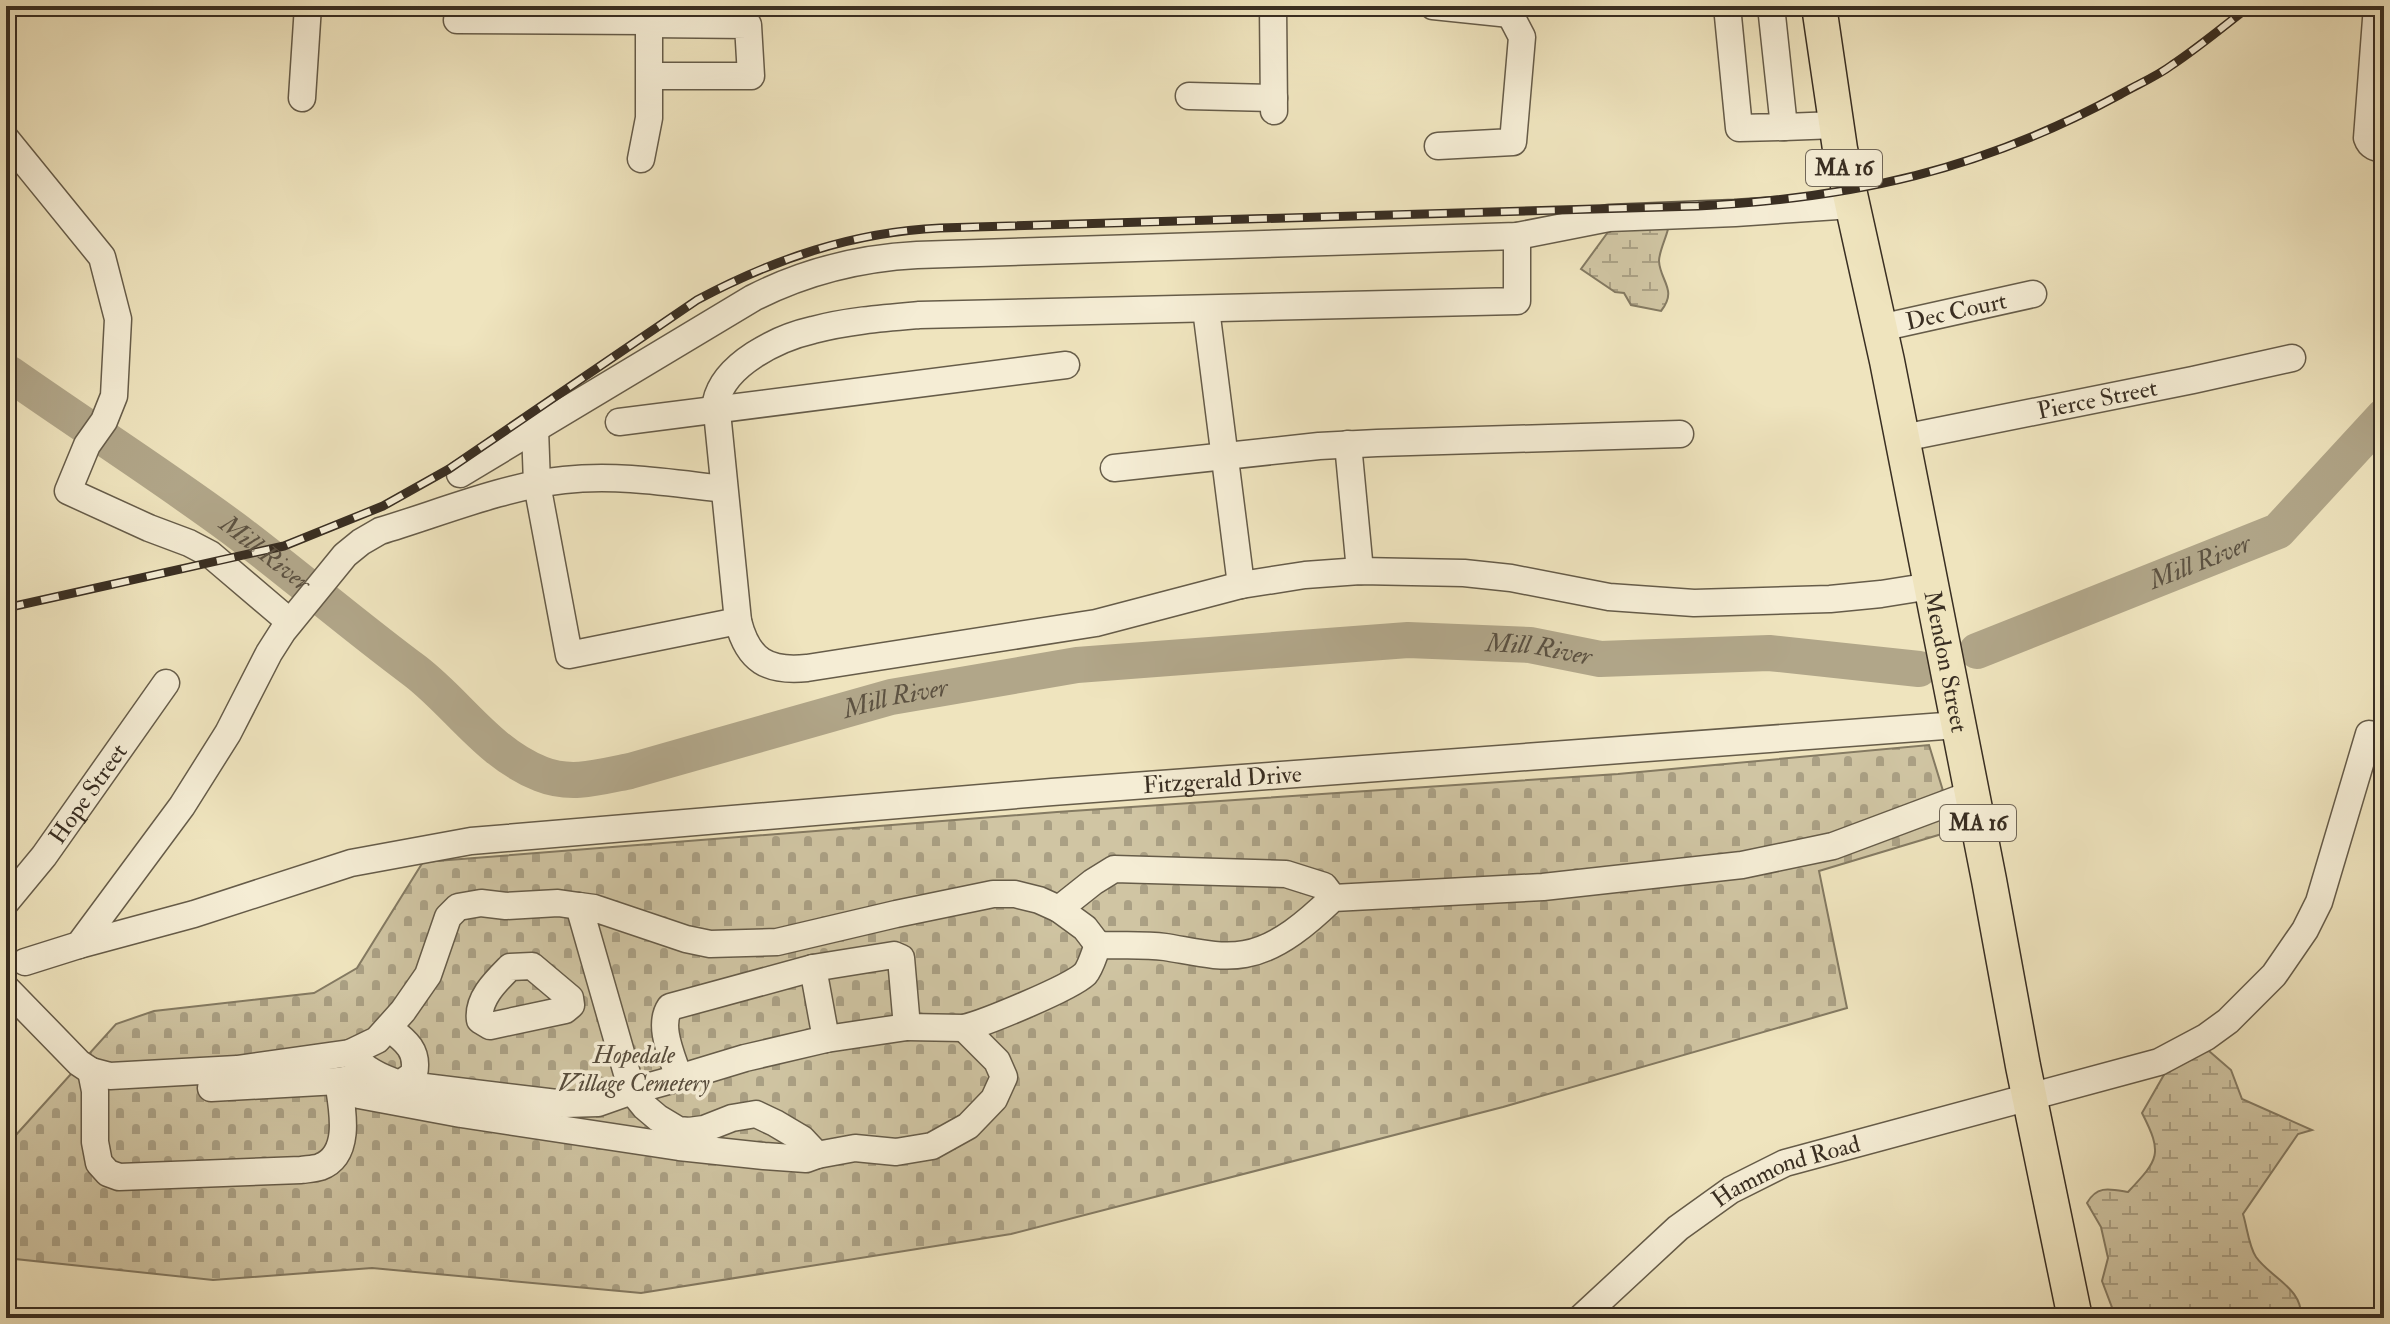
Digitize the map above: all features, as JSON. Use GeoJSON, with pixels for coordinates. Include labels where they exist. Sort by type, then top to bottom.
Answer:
{"type":"FeatureCollection","features":[{"type":"Feature","properties":{"kind":"main road","name":"Mendon Street"},"geometry":{"type":"LineString","coordinates":[[1819,6],[1836,125],[1903,438],[2029,1097],[2075,1318]]}},
{"type":"Feature","properties":{"kind":"street"},"geometry":{"type":"LineString","coordinates":[[302,98],[308,6]]}},
{"type":"Feature","properties":{"kind":"street"},"geometry":{"type":"LineString","coordinates":[[1189,96],[1274,105],[1273,6]]}},
{"type":"Feature","properties":{"kind":"street"},"geometry":{"type":"LineString","coordinates":[[1433,6],[1510,10],[1522,37],[1513,142],[1438,146]]}},
{"type":"Feature","properties":{"kind":"street"},"geometry":{"type":"LineString","coordinates":[[1727,6],[1739,128],[1836,125]]}},
{"type":"Feature","properties":{"kind":"street"},"geometry":{"type":"LineString","coordinates":[[1771,6],[1784,127]]}},
{"type":"Feature","properties":{"kind":"street"},"geometry":{"type":"LineString","coordinates":[[2377,6],[2367,138],[2369,144],[2379,148]]}},
{"type":"Feature","properties":{"kind":"street"},"geometry":{"type":"LineString","coordinates":[[641,159],[649,118],[649,17]]}},
{"type":"Feature","properties":{"kind":"street"},"geometry":{"type":"LineString","coordinates":[[457,20],[649,17],[748,25],[751,76],[650,76]]}},
{"type":"Feature","properties":{"kind":"street"},"geometry":{"type":"LineString","coordinates":[[6,139],[102,257],[118,319],[114,396],[104,421],[87,445],[68,491],[210,554],[292,618]]}},
{"type":"Feature","properties":{"kind":"street"},"geometry":{"type":"LineString","coordinates":[[460,474],[765,292],[818,271],[866,260],[933,254],[1517,236],[1609,218],[1853,205]]}},
{"type":"Feature","properties":{"kind":"street"},"geometry":{"type":"LineString","coordinates":[[1517,236],[1517,301],[919,315],[824,327],[787,339],[739,367],[721,387],[716,410],[738,621],[745,641],[758,659],[767,665],[791,670],[1096,623],[1241,585],[1305,575],[1360,571],[1487,575],[1609,597],[1694,603],[1830,599],[1931,586]]}},
{"type":"Feature","properties":{"kind":"street","name":"Dec Court"},"geometry":{"type":"LineString","coordinates":[[1880,328],[2033,294]]}},
{"type":"Feature","properties":{"kind":"street"},"geometry":{"type":"LineString","coordinates":[[1206,309],[1241,585]]}},
{"type":"Feature","properties":{"kind":"street","name":"Pierce Street"},"geometry":{"type":"LineString","coordinates":[[1903,438],[2292,358]]}},
{"type":"Feature","properties":{"kind":"street"},"geometry":{"type":"LineString","coordinates":[[619,422],[1066,365]]}},
{"type":"Feature","properties":{"kind":"street"},"geometry":{"type":"LineString","coordinates":[[535,429],[537,484],[569,655],[738,621]]}},
{"type":"Feature","properties":{"kind":"street"},"geometry":{"type":"LineString","coordinates":[[1114,468],[1348,444],[1680,434]]}},
{"type":"Feature","properties":{"kind":"street"},"geometry":{"type":"LineString","coordinates":[[1348,444],[1360,571]]}},
{"type":"Feature","properties":{"kind":"street"},"geometry":{"type":"LineString","coordinates":[[79,945],[182,806],[228,733],[269,653],[292,618],[353,548],[380,531],[537,484],[615,478],[724,489]]}},
{"type":"Feature","properties":{"kind":"street","name":"Hope Street"},"geometry":{"type":"LineString","coordinates":[[6,902],[44,856],[166,683]]}},
{"type":"Feature","properties":{"kind":"street","name":"Fitzgerald Drive"},"geometry":{"type":"LineString","coordinates":[[25,962],[194,914],[351,863],[486,839],[990,797],[1958,725]]}},
{"type":"Feature","properties":{"kind":"street","name":"Hammond Road"},"geometry":{"type":"LineString","coordinates":[[1581,1318],[1678,1228],[1731,1190],[1785,1163],[2159,1062],[2206,1037],[2228,1021],[2274,975],[2305,930],[2319,902],[2369,734]]}},
{"type":"Feature","properties":{"kind":"street"},"geometry":{"type":"LineString","coordinates":[[1098,945],[1163,947],[1222,955],[1245,954],[1282,939],[1311,920],[1333,898],[1543,887],[1742,865],[1833,846],[1972,794]]}},
{"type":"Feature","properties":{"kind":"street"},"geometry":{"type":"LineString","coordinates":[[1059,909],[1114,869],[1286,874],[1324,886],[1333,898]]}},
{"type":"Feature","properties":{"kind":"street"},"geometry":{"type":"LineString","coordinates":[[93,1081],[110,1076],[237,1069],[350,1053],[377,1040],[403,1011],[428,975],[448,917],[458,907],[481,903],[506,906],[558,903],[594,908],[710,944],[777,942],[993,894],[1015,894],[1059,909],[1085,928],[1098,945]]}},
{"type":"Feature","properties":{"kind":"street"},"geometry":{"type":"LineString","coordinates":[[579,906],[632,1091],[658,1118],[678,1130],[704,1129],[732,1118],[756,1114],[802,1139],[817,1155]]}},
{"type":"Feature","properties":{"kind":"street"},"geometry":{"type":"LineString","coordinates":[[350,1053],[373,1075],[400,1084],[565,1104],[598,1103],[745,1058],[826,1039],[907,1027],[964,1028],[1064,987],[1087,972],[1098,945]]}},
{"type":"Feature","properties":{"kind":"street"},"geometry":{"type":"LineString","coordinates":[[679,1078],[665,1026],[664,1016],[670,1007],[813,968],[894,955],[901,958],[907,1027]]}},
{"type":"Feature","properties":{"kind":"street"},"geometry":{"type":"LineString","coordinates":[[813,968],[826,1039]]}},
{"type":"Feature","properties":{"kind":"street"},"geometry":{"type":"LineString","coordinates":[[10,1003],[79,1063],[93,1081],[118,1092],[338,1081],[373,1075]]}},
{"type":"Feature","properties":{"kind":"street"},"geometry":{"type":"LineString","coordinates":[[571,1005],[612,1022]]}},
{"type":"Feature","properties":{"kind":"street"},"geometry":{"type":"LineString","coordinates":[[389,1028],[414,1050],[414,1074],[400,1084]]}},
{"type":"Feature","properties":{"kind":"street"},"geometry":{"type":"LineString","coordinates":[[338,1081],[359,1095],[679,1147],[806,1159],[855,1148],[896,1152],[932,1146],[968,1126],[994,1099],[1004,1077],[997,1061],[964,1028]]}},
{"type":"Feature","properties":{"kind":"street"},"geometry":{"type":"LineString","coordinates":[[93,1081],[95,1142],[99,1163],[108,1173],[119,1177],[320,1167],[336,1154],[341,1141],[344,1117],[338,1081]]}},
{"type":"Feature","properties":{"kind":"green space"},"geometry":{"type":"Polygon","coordinates":[[[1648,221],[1663,221],[1668,229],[1659,257],[1668,291],[1666,304],[1661,311],[1631,305],[1624,293],[1615,292],[1581,269],[1608,232],[1648,221]]]}},
{"type":"Feature","properties":{"kind":"green space","name":"Hopedale Village Cemetery"},"geometry":{"type":"Polygon","coordinates":[[[1929,745],[1955,830],[1819,871],[1847,1008],[1503,1107],[1011,1234],[641,1293],[372,1268],[213,1280],[6,1258],[6,1146],[116,1024],[154,1011],[314,993],[357,968],[423,862],[1057,812],[1618,774],[1929,745]]]}},
{"type":"Feature","properties":{"kind":"green space"},"geometry":{"type":"Polygon","coordinates":[[[2209,1051],[2231,1070],[2242,1099],[2312,1130],[2298,1134],[2243,1214],[2256,1257],[2292,1291],[2301,1318],[2116,1318],[2102,1281],[2108,1258],[2101,1227],[2087,1203],[2100,1191],[2128,1192],[2146,1172],[2152,1163],[2155,1147],[2142,1113],[2165,1073],[2199,1052],[2209,1051]]]}},
{"type":"Feature","properties":{"kind":"waterway","name":"Mill River"},"geometry":{"type":"LineString","coordinates":[[10,374],[257,546],[431,684],[505,754],[552,778],[586,779],[630,771],[891,697],[1077,665],[1408,640],[1530,645],[1600,659],[1769,653],[1919,669]]}},
{"type":"Feature","properties":{"kind":"waterway","name":"Mill River"},"geometry":{"type":"LineString","coordinates":[[1977,651],[2278,531],[2384,416]]}},
{"type":"Feature","properties":{"kind":"railway"},"geometry":{"type":"LineString","coordinates":[[6,608],[284,546],[383,506],[449,469],[697,300],[755,272],[815,250],[876,235],[940,228],[1698,206],[1810,196],[1863,187],[1966,161],[2068,121],[2166,69],[2250,6]]}}]}
